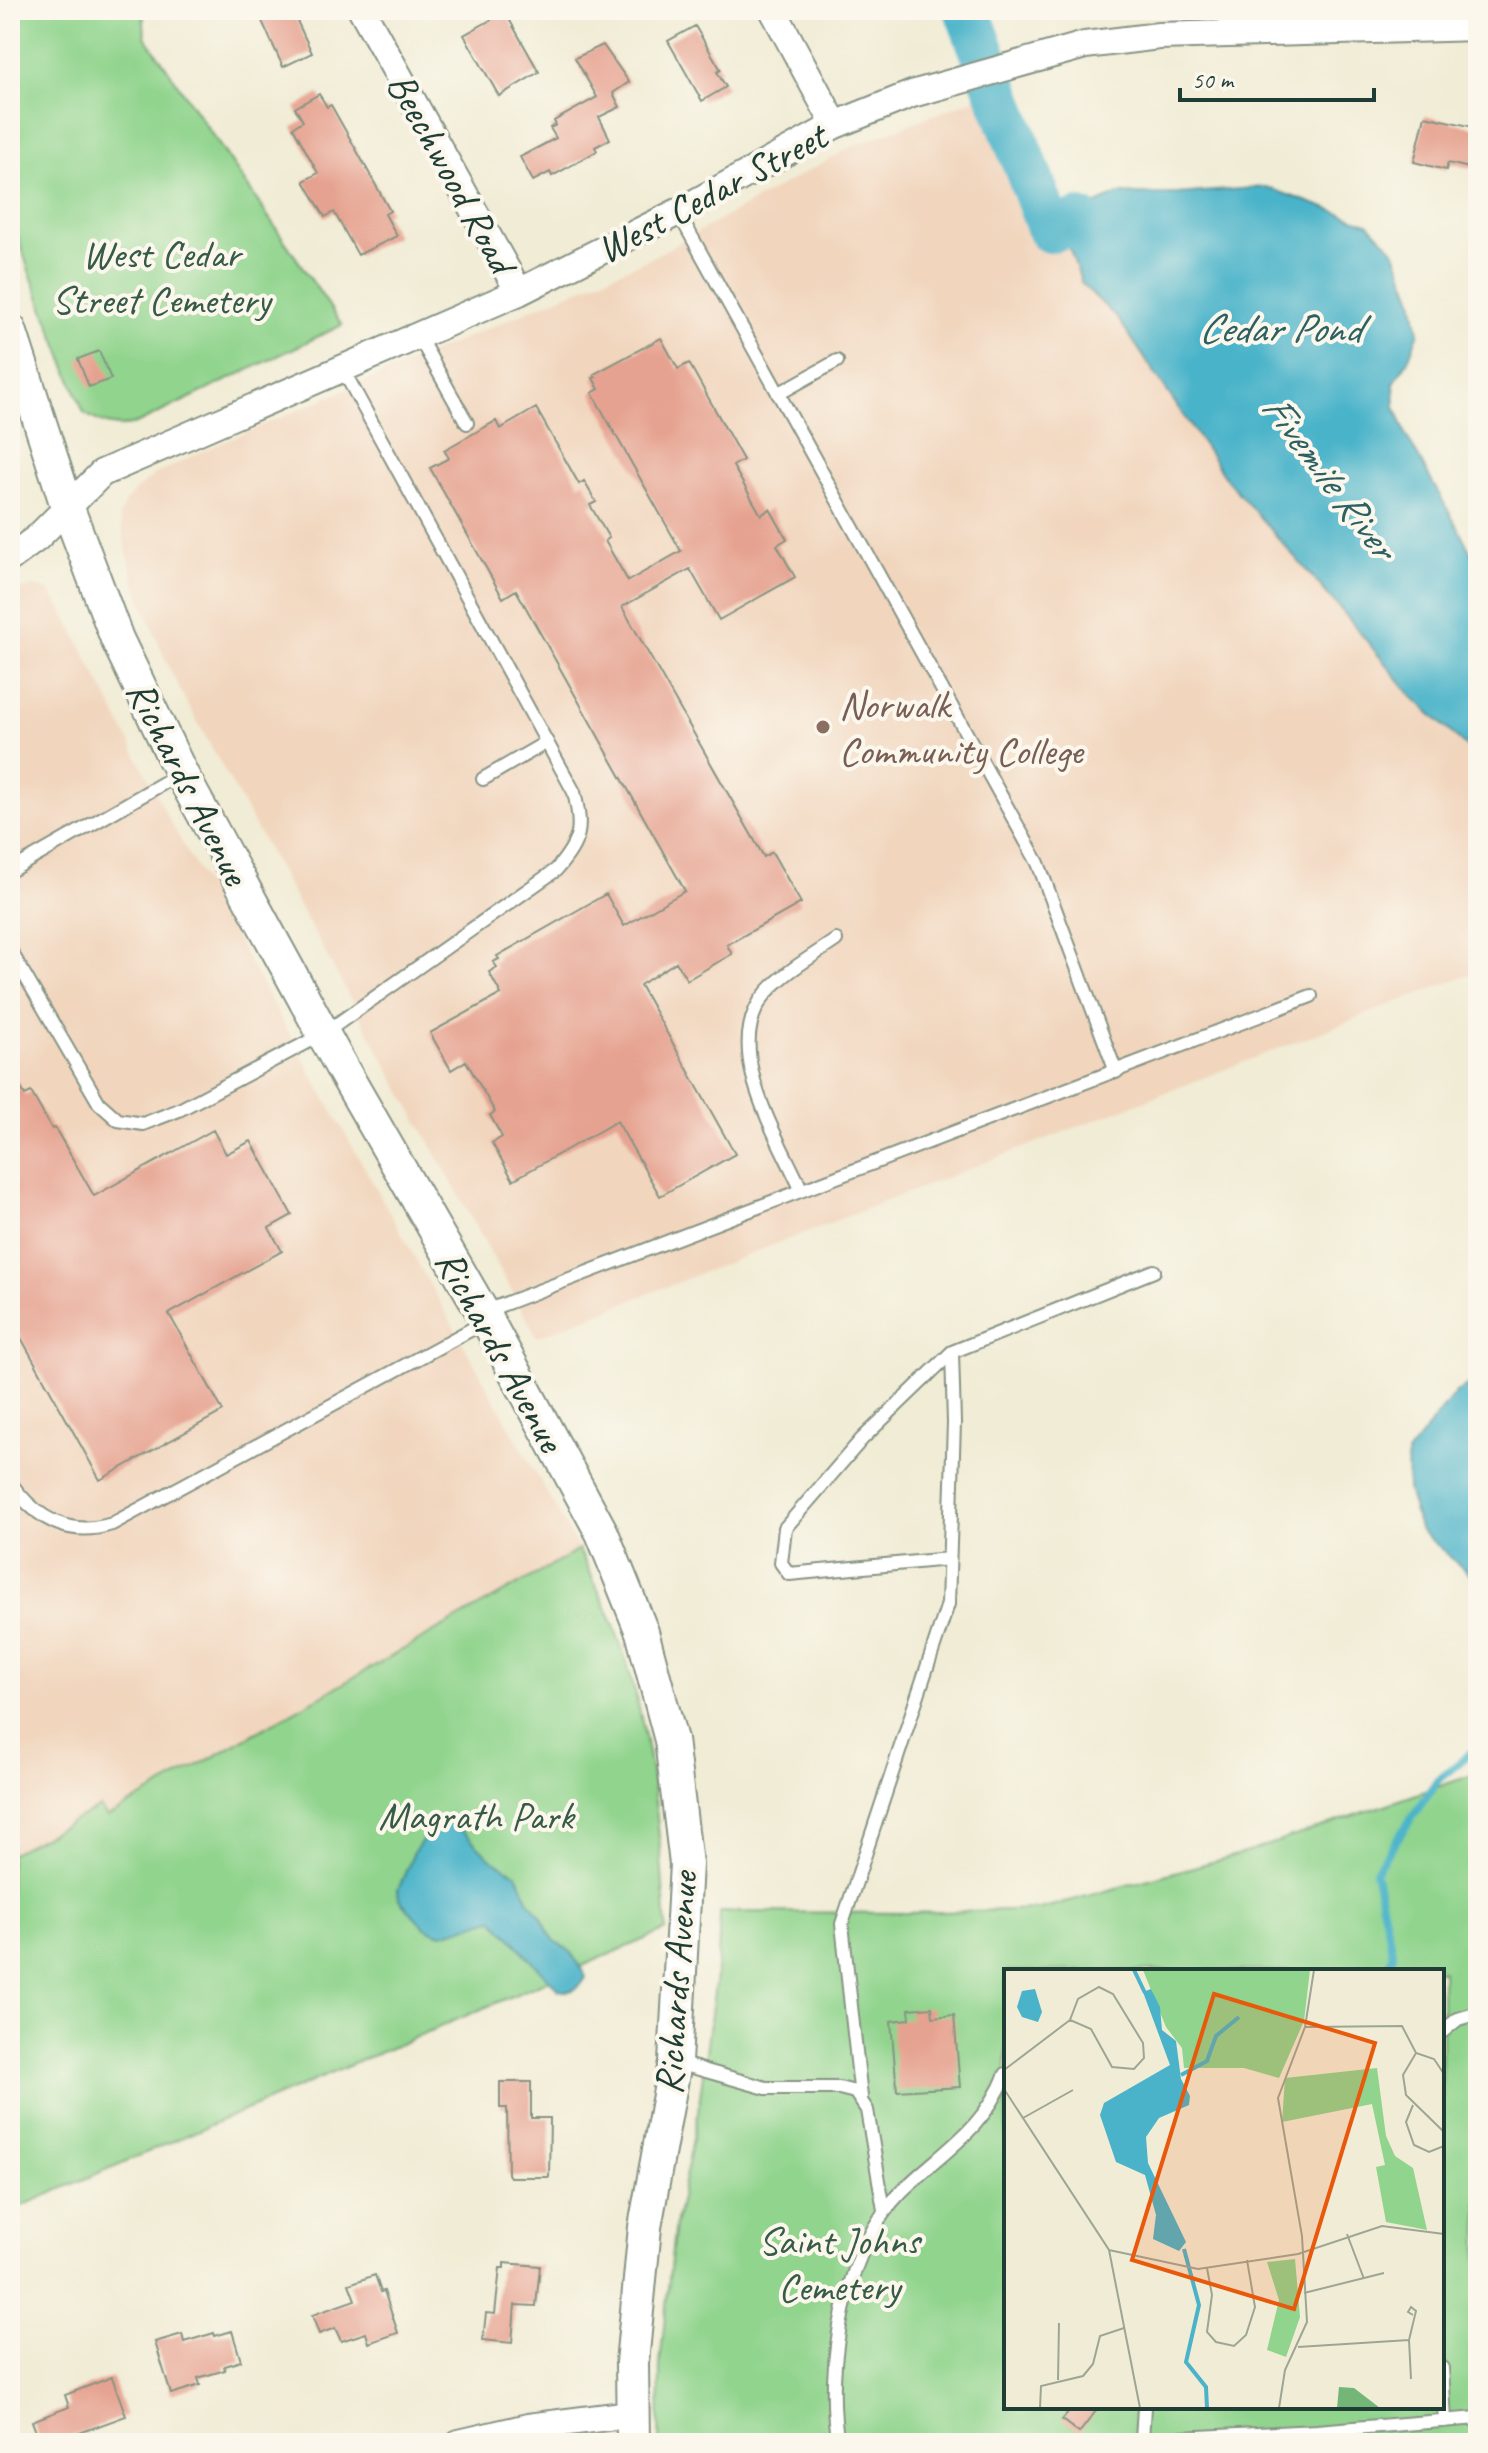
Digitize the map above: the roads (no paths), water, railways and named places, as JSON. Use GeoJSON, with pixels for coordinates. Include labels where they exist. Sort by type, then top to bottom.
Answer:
{"type":"FeatureCollection","features":[{"type":"Feature","properties":{"kind":"street","name":"Beechwood Road"},"geometry":{"type":"LineString","coordinates":[[362,10],[519,292]]}},
{"type":"Feature","properties":{"kind":"street"},"geometry":{"type":"LineString","coordinates":[[773,10],[835,125]]}},
{"type":"Feature","properties":{"kind":"street","name":"West Cedar Street"},"geometry":{"type":"LineString","coordinates":[[10,558],[37,538],[102,473],[519,292],[678,212],[835,125],[912,94],[977,73],[1085,45],[1159,36],[1478,27]]}},
{"type":"Feature","properties":{"kind":"street","name":"Richards Avenue"},"geometry":{"type":"LineString","coordinates":[[10,330],[67,506],[117,639],[181,773],[323,1034],[485,1316],[602,1533],[642,1632],[668,1727],[686,1864],[675,2062],[645,2227],[632,2363],[632,2428]]}},
{"type":"Feature","properties":{"kind":"street"},"geometry":{"type":"LineString","coordinates":[[459,2443],[528,2427],[632,2428]]}},
{"type":"Feature","properties":{"kind":"lane"},"geometry":{"type":"LineString","coordinates":[[678,212],[1038,863],[1116,1072]]}},
{"type":"Feature","properties":{"kind":"lane"},"geometry":{"type":"LineString","coordinates":[[419,337],[467,423]]}},
{"type":"Feature","properties":{"kind":"lane"},"geometry":{"type":"LineString","coordinates":[[778,394],[837,361]]}},
{"type":"Feature","properties":{"kind":"lane"},"geometry":{"type":"LineString","coordinates":[[10,950],[99,1103],[118,1120],[143,1124],[170,1115],[323,1034],[556,870],[574,848],[580,820],[574,792],[342,368]]}},
{"type":"Feature","properties":{"kind":"lane"},"geometry":{"type":"LineString","coordinates":[[483,779],[547,742]]}},
{"type":"Feature","properties":{"kind":"lane"},"geometry":{"type":"LineString","coordinates":[[10,871],[181,773]]}},
{"type":"Feature","properties":{"kind":"lane"},"geometry":{"type":"LineString","coordinates":[[801,1189],[751,1073],[748,1030],[757,1005],[766,993],[836,940]]}},
{"type":"Feature","properties":{"kind":"lane"},"geometry":{"type":"LineString","coordinates":[[10,1482],[37,1513],[68,1528],[112,1524],[178,1490],[485,1316],[801,1189],[1311,996]]}},
{"type":"Feature","properties":{"kind":"lane"},"geometry":{"type":"LineString","coordinates":[[949,1559],[789,1574],[781,1563],[785,1528],[862,1439],[952,1352],[1154,1271]]}},
{"type":"Feature","properties":{"kind":"lane"},"geometry":{"type":"LineString","coordinates":[[884,2210],[867,2110],[861,2097],[842,1924],[948,1604],[954,1423],[952,1352]]}},
{"type":"Feature","properties":{"kind":"lane"},"geometry":{"type":"LineString","coordinates":[[1444,2030],[1458,2019],[1478,2013]]}},
{"type":"Feature","properties":{"kind":"lane"},"geometry":{"type":"LineString","coordinates":[[675,2062],[766,2088],[839,2088],[848,2089],[861,2097]]}},
{"type":"Feature","properties":{"kind":"lane"},"geometry":{"type":"LineString","coordinates":[[838,2443],[834,2388],[841,2322],[860,2258],[884,2210],[902,2190],[963,2139],[999,2092],[1004,2079]]}},
{"type":"Feature","properties":{"kind":"lane"},"geometry":{"type":"LineString","coordinates":[[1444,2403],[1445,2421]]}},
{"type":"Feature","properties":{"kind":"lane"},"geometry":{"type":"LineString","coordinates":[[1144,2409],[1138,2441],[1478,2418]]}},
{"type":"Feature","properties":{"kind":"water","name":"Cedar Pond"},"geometry":{"type":"Polygon","coordinates":[[[1266,187],[1368,223],[1394,250],[1413,299],[1419,332],[1407,362],[1394,383],[1395,406],[1407,437],[1478,567],[1478,758],[1413,697],[1227,480],[1119,320],[1082,284],[1067,241],[1096,204],[1118,194],[1177,194],[1266,187]]]}},
{"type":"Feature","properties":{"kind":"water"},"geometry":{"type":"Polygon","coordinates":[[[1478,1380],[1478,1582],[1419,1529],[1408,1489],[1407,1454],[1456,1392],[1478,1380]]]}},
{"type":"Feature","properties":{"kind":"water"},"geometry":{"type":"Polygon","coordinates":[[[447,1821],[464,1832],[491,1859],[517,1874],[549,1933],[571,1952],[586,1977],[581,1985],[568,1991],[559,1990],[493,1919],[442,1934],[425,1928],[399,1899],[398,1890],[414,1852],[430,1829],[447,1821]]]}},
{"type":"Feature","properties":{"kind":"waterway","name":"Fivemile River"},"geometry":{"type":"LineString","coordinates":[[967,10],[1050,230],[1080,221]]}},
{"type":"Feature","properties":{"kind":"waterway"},"geometry":{"type":"LineString","coordinates":[[1386,1969],[1393,1956],[1375,1871],[1438,1780],[1478,1747]]}},
{"type":"Feature","properties":{"kind":"place","name":"Norwalk Community College"},"geometry":{"type":"Point","coordinates":[823,727]}},
{"type":"Feature","properties":{"kind":"park label","name":"West Cedar Street Cemetery"},"geometry":{"type":"Point","coordinates":[161,276]}},
{"type":"Feature","properties":{"kind":"park label","name":"Magrath Park"},"geometry":{"type":"Point","coordinates":[476,1815]}},
{"type":"Feature","properties":{"kind":"park label","name":"Saint Johns Cemetery"},"geometry":{"type":"Point","coordinates":[839,2263]}}]}
